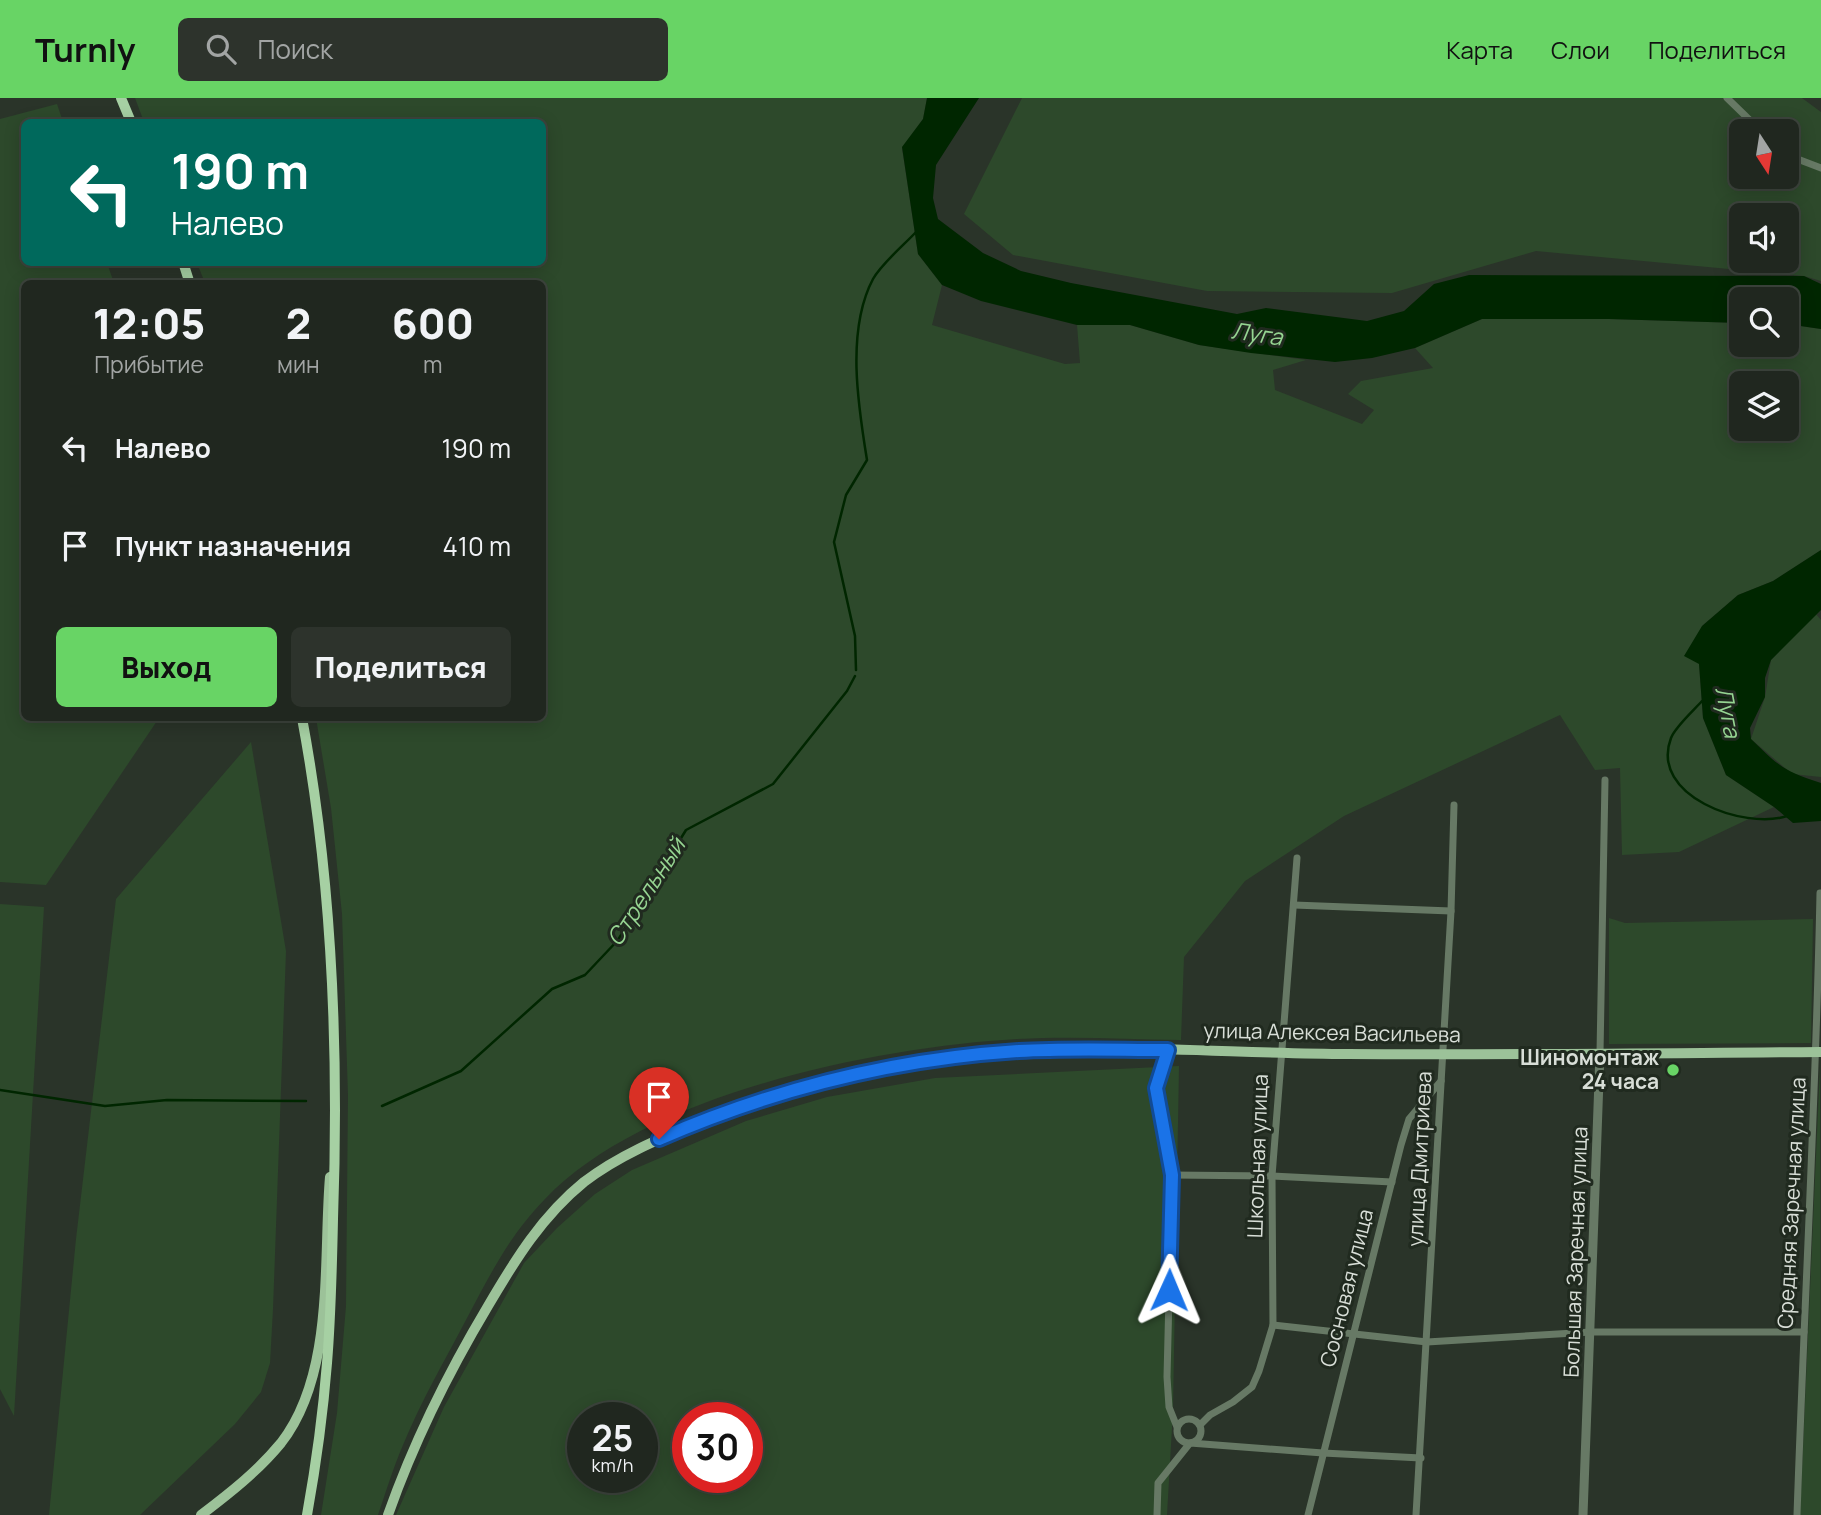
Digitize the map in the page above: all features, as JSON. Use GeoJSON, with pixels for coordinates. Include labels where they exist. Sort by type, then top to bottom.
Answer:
{"type":"FeatureCollection","features":[{"type":"Feature","properties":{"kind":"highway"},"geometry":{"type":"LineString","coordinates":[[121,98],[130,119]]}},
{"type":"Feature","properties":{"kind":"highway"},"geometry":{"type":"LineString","coordinates":[[302,721],[321,837],[329,920],[336,1101],[329,1337],[323,1407],[307,1515]]}},
{"type":"Feature","properties":{"kind":"main road","name":"улица Алексея Васильева"},"geometry":{"type":"LineString","coordinates":[[388,1515],[414,1445],[463,1347],[514,1262],[548,1216],[586,1181],[623,1156],[727,1111],[783,1092],[891,1067],[1019,1051],[1168,1050],[1443,1055],[1819,1052]]}},
{"type":"Feature","properties":{"kind":"main road"},"geometry":{"type":"LineString","coordinates":[[201,1515],[255,1471],[283,1441],[311,1383],[321,1335],[326,1216],[336,1101]]}},
{"type":"Feature","properties":{"kind":"street"},"geometry":{"type":"LineString","coordinates":[[1727,98],[1749,119]]}},
{"type":"Feature","properties":{"kind":"street"},"geometry":{"type":"LineString","coordinates":[[1799,160],[1821,168]]}},
{"type":"Feature","properties":{"kind":"street","name":"Большая Заречная улица"},"geometry":{"type":"LineString","coordinates":[[1583,1515],[1600,1053],[1605,780]]}},
{"type":"Feature","properties":{"kind":"street","name":"улица Дмитриева"},"geometry":{"type":"LineString","coordinates":[[1416,1515],[1442,1080],[1454,804]]}},
{"type":"Feature","properties":{"kind":"street","name":"Школьная улица"},"geometry":{"type":"LineString","coordinates":[[1200,1425],[1210,1415],[1252,1387],[1273,1325],[1272,1176],[1297,858]]}},
{"type":"Feature","properties":{"kind":"street","name":"Средняя Заречная улица"},"geometry":{"type":"LineString","coordinates":[[1797,1515],[1819,1052],[1820,893]]}},
{"type":"Feature","properties":{"kind":"street"},"geometry":{"type":"LineString","coordinates":[[1294,905],[1451,911]]}},
{"type":"Feature","properties":{"kind":"street"},"geometry":{"type":"LineString","coordinates":[[1168,1050],[1156,1088],[1172,1175],[1167,1377],[1169,1407],[1180,1438],[1190,1443],[1324,1454],[1421,1458]]}},
{"type":"Feature","properties":{"kind":"street","name":"Сосновая улица"},"geometry":{"type":"LineString","coordinates":[[1308,1515],[1409,1119],[1442,1080]]}},
{"type":"Feature","properties":{"kind":"street"},"geometry":{"type":"LineString","coordinates":[[1172,1175],[1272,1176],[1392,1182]]}},
{"type":"Feature","properties":{"kind":"street"},"geometry":{"type":"LineString","coordinates":[[1273,1325],[1427,1342],[1591,1332],[1804,1332]]}},
{"type":"Feature","properties":{"kind":"street"},"geometry":{"type":"LineString","coordinates":[[1157,1515],[1158,1483],[1190,1443],[1200,1436],[1200,1425],[1194,1419],[1186,1419],[1177,1427]]}},
{"type":"Feature","properties":{"kind":"shaded area"},"geometry":{"type":"Polygon","coordinates":[[[135,98],[927,98],[923,119],[902,148],[918,254],[942,285],[932,325],[1065,364],[1080,363],[1077,325],[1130,325],[1199,345],[1306,360],[1273,370],[1275,390],[1362,424],[1374,410],[1348,394],[1361,381],[1433,368],[1415,348],[1482,319],[1729,323],[1729,357],[1799,357],[1799,326],[1821,329],[1821,550],[1773,581],[1738,595],[1702,626],[1699,664],[1703,718],[1726,775],[1774,807],[1679,852],[1622,855],[1620,768],[1595,770],[1560,715],[1344,816],[1245,881],[1184,957],[1181,1040],[1017,1039],[898,1053],[832,1065],[766,1083],[701,1104],[641,1131],[588,1162],[545,1199],[511,1241],[484,1286],[418,1412],[396,1462],[378,1515],[321,1515],[337,1413],[346,1306],[348,1095],[342,914],[331,808],[316,721],[546,721],[546,280],[204,280],[198,266],[546,266],[546,119],[143,119],[135,98]]]}},
{"type":"Feature","properties":{"kind":"shaded area"},"geometry":{"type":"Polygon","coordinates":[[[1022,98],[1802,98],[1821,112],[1821,281],[1804,276],[1772,273],[1799,273],[1799,203],[1729,203],[1729,269],[1536,251],[1392,293],[1207,291],[1013,255],[964,214],[1022,98]]]}},
{"type":"Feature","properties":{"kind":"shaded area"},"geometry":{"type":"Polygon","coordinates":[[[57,104],[62,119],[21,119],[21,266],[108,266],[113,280],[21,280],[21,721],[157,721],[46,885],[0,882],[0,119],[57,104]]]}},
{"type":"Feature","properties":{"kind":"shaded area"},"geometry":{"type":"Polygon","coordinates":[[[1815,613],[1821,620],[1821,777],[1792,774],[1751,739],[1765,697],[1771,660],[1815,613]]]}},
{"type":"Feature","properties":{"kind":"shaded area"},"geometry":{"type":"Polygon","coordinates":[[[251,742],[286,951],[270,1363],[261,1392],[235,1424],[140,1515],[49,1515],[76,1239],[116,899],[251,742]]]}},
{"type":"Feature","properties":{"kind":"shaded area"},"geometry":{"type":"Polygon","coordinates":[[[0,904],[44,907],[14,1416],[0,1389],[0,904]]]}},
{"type":"Feature","properties":{"kind":"shaded area"},"geometry":{"type":"Polygon","coordinates":[[[1609,918],[1625,923],[1813,919],[1811,1043],[1609,1044],[1609,918]]]}},
{"type":"Feature","properties":{"kind":"shaded area"},"geometry":{"type":"Polygon","coordinates":[[[1179,1066],[1173,1410],[1167,1515],[396,1515],[444,1407],[524,1263],[557,1228],[595,1194],[632,1170],[746,1121],[827,1097],[935,1078],[1179,1066]]]}},
{"type":"Feature","properties":{"kind":"shaded area"},"geometry":{"type":"Polygon","coordinates":[[[1820,1067],[1821,1515],[1800,1515],[1820,1067]]]}},
{"type":"Feature","properties":{"kind":"water","name":"Луга"},"geometry":{"type":"Polygon","coordinates":[[[927,98],[979,98],[936,165],[933,198],[938,219],[983,253],[1021,271],[1071,283],[1237,314],[1266,308],[1367,321],[1404,311],[1434,284],[1469,275],[1804,276],[1821,284],[1821,329],[1799,326],[1799,287],[1729,287],[1729,323],[1482,319],[1415,348],[1372,358],[1335,362],[1199,345],[1130,325],[1077,325],[981,301],[942,285],[918,254],[902,147],[923,119],[927,98]]]}},
{"type":"Feature","properties":{"kind":"water","name":"Луга"},"geometry":{"type":"Polygon","coordinates":[[[1821,550],[1821,610],[1771,660],[1765,678],[1765,697],[1750,728],[1751,739],[1775,761],[1798,775],[1821,783],[1821,821],[1793,823],[1726,775],[1703,718],[1699,664],[1684,656],[1702,626],[1738,595],[1773,581],[1821,550]]]}},
{"type":"Feature","properties":{"kind":"waterway","name":"Стрельный"},"geometry":{"type":"LineString","coordinates":[[856,670],[855,636],[834,542],[846,495],[867,460],[856,368],[859,321],[873,279],[887,260],[917,231]]}},
{"type":"Feature","properties":{"kind":"waterway","name":"Стрельный"},"geometry":{"type":"LineString","coordinates":[[382,1106],[461,1071],[552,989],[585,975],[618,940],[686,830],[773,784],[847,691],[855,676]]}},
{"type":"Feature","properties":{"kind":"waterway","name":"Луга"},"geometry":{"type":"LineString","coordinates":[[1702,701],[1671,738],[1668,759],[1674,777],[1687,792],[1726,813],[1748,818],[1787,816]]}},
{"type":"Feature","properties":{"kind":"waterway","name":"Стрельный"},"geometry":{"type":"LineString","coordinates":[[0,1090],[105,1106],[167,1100],[306,1101]]}},
{"type":"Feature","properties":{"kind":"place","name":"Шиномонтаж 24 часа"},"geometry":{"type":"Point","coordinates":[1673,1070]}},
{"type":"Feature","properties":{"kind":"route"},"geometry":{"type":"LineString","coordinates":[[659,1139],[783,1092],[891,1067],[1019,1051],[1168,1050],[1156,1080],[1156,1088],[1161,1127],[1172,1175],[1169,1290]]}}]}
